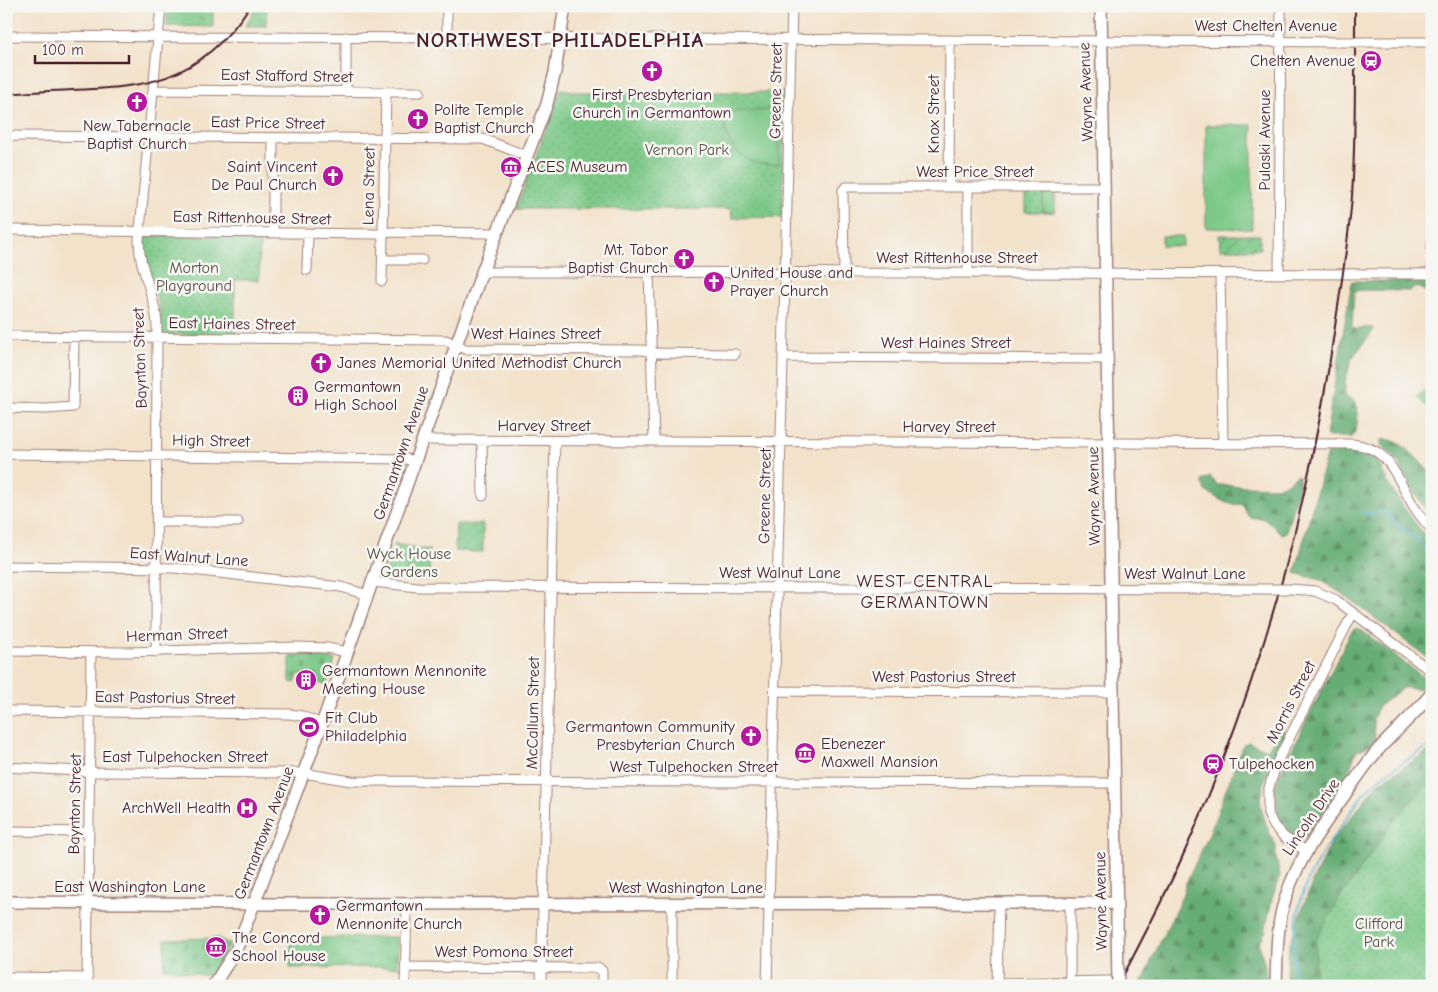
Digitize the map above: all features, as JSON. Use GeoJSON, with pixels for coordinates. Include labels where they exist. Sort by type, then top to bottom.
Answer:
{"type":"FeatureCollection","features":[{"type":"Feature","properties":{"kind":"main road","name":"Germantown Avenue"},"geometry":{"type":"LineString","coordinates":[[213,986],[236,950],[322,724],[482,272],[552,88],[565,6]]}},
{"type":"Feature","properties":{"kind":"main road","name":"Wayne Avenue"},"geometry":{"type":"LineString","coordinates":[[1101,6],[1117,903],[1114,983]]}},
{"type":"Feature","properties":{"kind":"main road","name":"Lincoln Drive"},"geometry":{"type":"LineString","coordinates":[[1276,986],[1278,937],[1282,912],[1293,876],[1306,851],[1369,762],[1432,693]]}},
{"type":"Feature","properties":{"kind":"main road","name":"East Washington Lane"},"geometry":{"type":"LineString","coordinates":[[6,902],[254,904]]}},
{"type":"Feature","properties":{"kind":"main road","name":"West Washington Lane"},"geometry":{"type":"LineString","coordinates":[[254,904],[1117,903]]}},
{"type":"Feature","properties":{"kind":"street","name":"Baynton Street"},"geometry":{"type":"LineString","coordinates":[[156,652],[156,310],[142,267],[139,232],[161,6]]}},
{"type":"Feature","properties":{"kind":"street"},"geometry":{"type":"LineString","coordinates":[[447,6],[447,38]]}},
{"type":"Feature","properties":{"kind":"street","name":"Greene Street"},"geometry":{"type":"LineString","coordinates":[[767,986],[792,6]]}},
{"type":"Feature","properties":{"kind":"street","name":"Pulaski Avenue"},"geometry":{"type":"LineString","coordinates":[[1279,274],[1281,6]]}},
{"type":"Feature","properties":{"kind":"street","name":"West Chelten Avenue"},"geometry":{"type":"LineString","coordinates":[[6,36],[1432,42]]}},
{"type":"Feature","properties":{"kind":"street"},"geometry":{"type":"LineString","coordinates":[[346,38],[346,92]]}},
{"type":"Feature","properties":{"kind":"street","name":"Knox Street"},"geometry":{"type":"LineString","coordinates":[[949,187],[950,40]]}},
{"type":"Feature","properties":{"kind":"street","name":"East Stafford Street"},"geometry":{"type":"LineString","coordinates":[[153,90],[420,92]]}},
{"type":"Feature","properties":{"kind":"street","name":"Lena Street"},"geometry":{"type":"LineString","coordinates":[[382,281],[386,92]]}},
{"type":"Feature","properties":{"kind":"street","name":"East Price Street"},"geometry":{"type":"LineString","coordinates":[[6,136],[483,139],[527,156]]}},
{"type":"Feature","properties":{"kind":"street"},"geometry":{"type":"LineString","coordinates":[[273,138],[273,233]]}},
{"type":"Feature","properties":{"kind":"street","name":"West Price Street"},"geometry":{"type":"LineString","coordinates":[[844,273],[845,187],[1105,187]]}},
{"type":"Feature","properties":{"kind":"street"},"geometry":{"type":"LineString","coordinates":[[968,187],[968,273]]}},
{"type":"Feature","properties":{"kind":"street","name":"East Rittenhouse Street"},"geometry":{"type":"LineString","coordinates":[[6,230],[308,234],[376,234],[392,232],[497,233]]}},
{"type":"Feature","properties":{"kind":"street"},"geometry":{"type":"LineString","coordinates":[[307,270],[308,234]]}},
{"type":"Feature","properties":{"kind":"street"},"geometry":{"type":"LineString","coordinates":[[1432,242],[1432,269]]}},
{"type":"Feature","properties":{"kind":"street"},"geometry":{"type":"LineString","coordinates":[[383,260],[422,260]]}},
{"type":"Feature","properties":{"kind":"street","name":"West Rittenhouse Street"},"geometry":{"type":"LineString","coordinates":[[482,272],[1432,274]]}},
{"type":"Feature","properties":{"kind":"street"},"geometry":{"type":"LineString","coordinates":[[649,272],[654,441]]}},
{"type":"Feature","properties":{"kind":"street"},"geometry":{"type":"LineString","coordinates":[[1220,274],[1223,444]]}},
{"type":"Feature","properties":{"kind":"street","name":"East Haines Street"},"geometry":{"type":"LineString","coordinates":[[6,336],[446,340],[456,346]]}},
{"type":"Feature","properties":{"kind":"street"},"geometry":{"type":"LineString","coordinates":[[6,408],[46,409],[73,407],[74,337]]}},
{"type":"Feature","properties":{"kind":"street","name":"West Haines Street"},"geometry":{"type":"LineString","coordinates":[[456,346],[465,349],[642,350],[662,354],[735,354]]}},
{"type":"Feature","properties":{"kind":"street","name":"West Haines Street"},"geometry":{"type":"LineString","coordinates":[[784,357],[1108,359]]}},
{"type":"Feature","properties":{"kind":"street","name":"Harvey Street"},"geometry":{"type":"LineString","coordinates":[[423,440],[1358,445],[1381,454],[1391,465],[1415,509],[1432,530]]}},
{"type":"Feature","properties":{"kind":"street"},"geometry":{"type":"LineString","coordinates":[[482,441],[483,496]]}},
{"type":"Feature","properties":{"kind":"street","name":"McCallum Street"},"geometry":{"type":"LineString","coordinates":[[541,986],[555,441]]}},
{"type":"Feature","properties":{"kind":"street","name":"High Street"},"geometry":{"type":"LineString","coordinates":[[6,454],[406,459],[416,461]]}},
{"type":"Feature","properties":{"kind":"street"},"geometry":{"type":"LineString","coordinates":[[157,522],[238,522]]}},
{"type":"Feature","properties":{"kind":"street","name":"East Walnut Lane"},"geometry":{"type":"LineString","coordinates":[[6,566],[174,568],[335,586],[368,595]]}},
{"type":"Feature","properties":{"kind":"street","name":"West Walnut Lane"},"geometry":{"type":"LineString","coordinates":[[372,582],[409,587],[1306,590],[1323,594],[1336,600],[1432,672]]}},
{"type":"Feature","properties":{"kind":"street","name":"Morris Street"},"geometry":{"type":"LineString","coordinates":[[1306,851],[1284,837],[1274,826],[1268,814],[1268,791],[1277,762],[1353,613]]}},
{"type":"Feature","properties":{"kind":"street","name":"Herman Street"},"geometry":{"type":"LineString","coordinates":[[6,651],[156,652],[296,647],[327,648],[347,652]]}},
{"type":"Feature","properties":{"kind":"street","name":"Baynton Street"},"geometry":{"type":"LineString","coordinates":[[87,982],[91,652]]}},
{"type":"Feature","properties":{"kind":"street","name":"West Pastorius Street"},"geometry":{"type":"LineString","coordinates":[[775,691],[1114,692]]}},
{"type":"Feature","properties":{"kind":"street","name":"East Pastorius Street"},"geometry":{"type":"LineString","coordinates":[[6,711],[290,714],[302,716],[322,724]]}},
{"type":"Feature","properties":{"kind":"street","name":"East Tulpehocken Street"},"geometry":{"type":"LineString","coordinates":[[6,767],[90,772],[303,773]]}},
{"type":"Feature","properties":{"kind":"street","name":"West Tulpehocken Street"},"geometry":{"type":"LineString","coordinates":[[303,773],[351,781],[1115,783]]}},
{"type":"Feature","properties":{"kind":"street"},"geometry":{"type":"LineString","coordinates":[[6,831],[89,832]]}},
{"type":"Feature","properties":{"kind":"street"},"geometry":{"type":"LineString","coordinates":[[999,903],[997,983],[1114,983]]}},
{"type":"Feature","properties":{"kind":"street"},"geometry":{"type":"LineString","coordinates":[[1069,984],[1070,903]]}},
{"type":"Feature","properties":{"kind":"street"},"geometry":{"type":"LineString","coordinates":[[405,986],[407,904]]}},
{"type":"Feature","properties":{"kind":"street"},"geometry":{"type":"LineString","coordinates":[[672,904],[672,986]]}},
{"type":"Feature","properties":{"kind":"street","name":"West Pomona Street"},"geometry":{"type":"LineString","coordinates":[[406,968],[602,969],[602,986]]}},
{"type":"Feature","properties":{"kind":"street"},"geometry":{"type":"LineString","coordinates":[[6,978],[87,982]]}},
{"type":"Feature","properties":{"kind":"green space"},"geometry":{"type":"Polygon","coordinates":[[[168,6],[213,6],[213,27],[166,26],[168,6]]]}},
{"type":"Feature","properties":{"kind":"green space"},"geometry":{"type":"Polygon","coordinates":[[[260,6],[267,6],[266,26],[245,26],[256,8],[258,10],[260,6]]]}},
{"type":"Feature","properties":{"kind":"green space","name":"Vernon Park"},"geometry":{"type":"Polygon","coordinates":[[[561,89],[579,92],[785,92],[782,217],[732,218],[731,209],[516,209],[561,89]]]}},
{"type":"Feature","properties":{"kind":"green space"},"geometry":{"type":"Polygon","coordinates":[[[769,110],[777,117],[779,164],[767,165],[756,163],[747,158],[731,144],[727,135],[725,112],[769,110]]]}},
{"type":"Feature","properties":{"kind":"green space"},"geometry":{"type":"Polygon","coordinates":[[[1206,125],[1252,125],[1252,229],[1206,228],[1206,125]]]}},
{"type":"Feature","properties":{"kind":"green space"},"geometry":{"type":"Polygon","coordinates":[[[1043,192],[1055,192],[1055,212],[1043,212],[1043,192]]]}},
{"type":"Feature","properties":{"kind":"green space"},"geometry":{"type":"Polygon","coordinates":[[[1055,192],[1055,212],[1025,212],[1025,193],[1055,192]]]}},
{"type":"Feature","properties":{"kind":"green space"},"geometry":{"type":"Polygon","coordinates":[[[1219,235],[1260,235],[1260,249],[1220,249],[1219,235]]]}},
{"type":"Feature","properties":{"kind":"green space","name":"Morton Playground"},"geometry":{"type":"Polygon","coordinates":[[[144,236],[260,236],[259,280],[235,280],[235,335],[162,334],[159,306],[144,254],[144,236]]]}},
{"type":"Feature","properties":{"kind":"green space"},"geometry":{"type":"Polygon","coordinates":[[[1162,236],[1183,236],[1183,246],[1162,246],[1162,236]]]}},
{"type":"Feature","properties":{"kind":"green space"},"geometry":{"type":"Polygon","coordinates":[[[1352,281],[1424,281],[1430,285],[1432,296],[1419,288],[1410,291],[1359,290],[1354,292],[1352,327],[1354,329],[1373,328],[1374,330],[1352,358],[1345,382],[1345,395],[1355,402],[1358,410],[1358,420],[1354,434],[1352,437],[1329,437],[1326,435],[1352,281]]]}},
{"type":"Feature","properties":{"kind":"green space"},"geometry":{"type":"Polygon","coordinates":[[[1428,387],[1432,391],[1432,412],[1417,397],[1428,387]]]}},
{"type":"Feature","properties":{"kind":"green space"},"geometry":{"type":"Polygon","coordinates":[[[1385,439],[1399,443],[1432,474],[1432,516],[1415,494],[1398,462],[1381,445],[1381,440],[1385,439]]]}},
{"type":"Feature","properties":{"kind":"green space"},"geometry":{"type":"Polygon","coordinates":[[[1329,445],[1358,449],[1378,462],[1390,487],[1432,544],[1432,661],[1344,595],[1320,580],[1295,573],[1329,445]]]}},
{"type":"Feature","properties":{"kind":"green space"},"geometry":{"type":"Polygon","coordinates":[[[1297,475],[1299,476],[1299,486],[1286,532],[1282,534],[1265,519],[1249,517],[1242,504],[1227,503],[1205,491],[1202,481],[1210,477],[1218,485],[1275,487],[1284,485],[1297,475]]]}},
{"type":"Feature","properties":{"kind":"green space"},"geometry":{"type":"Polygon","coordinates":[[[456,524],[483,524],[483,552],[455,551],[456,524]]]}},
{"type":"Feature","properties":{"kind":"green space","name":"Wyck House Gardens"},"geometry":{"type":"Polygon","coordinates":[[[395,544],[430,550],[429,580],[384,577],[395,544]]]}},
{"type":"Feature","properties":{"kind":"green space"},"geometry":{"type":"Polygon","coordinates":[[[1355,628],[1360,629],[1427,682],[1417,689],[1401,689],[1379,706],[1373,719],[1375,736],[1372,744],[1356,752],[1346,780],[1306,837],[1302,838],[1292,835],[1280,822],[1274,790],[1280,773],[1352,630],[1355,628]]]}},
{"type":"Feature","properties":{"kind":"green space"},"geometry":{"type":"Polygon","coordinates":[[[290,655],[318,656],[335,660],[326,685],[316,682],[316,678],[298,674],[295,683],[290,682],[290,655]]]}},
{"type":"Feature","properties":{"kind":"green space"},"geometry":{"type":"Polygon","coordinates":[[[1285,730],[1284,739],[1264,782],[1260,804],[1267,827],[1276,846],[1276,858],[1280,875],[1272,899],[1265,932],[1259,944],[1265,966],[1267,986],[1138,986],[1145,977],[1182,897],[1186,883],[1208,837],[1243,745],[1248,742],[1267,750],[1280,732],[1285,730]]]}},
{"type":"Feature","properties":{"kind":"green space","name":"Clifford Park"},"geometry":{"type":"Polygon","coordinates":[[[1432,749],[1432,939],[1377,986],[1286,986],[1289,946],[1312,882],[1333,840],[1377,784],[1432,749]]]}},
{"type":"Feature","properties":{"kind":"green space","name":"Clifford Park"},"geometry":{"type":"Polygon","coordinates":[[[1432,778],[1432,986],[1315,986],[1316,940],[1338,901],[1393,822],[1432,778]]]}},
{"type":"Feature","properties":{"kind":"green space"},"geometry":{"type":"Polygon","coordinates":[[[398,937],[397,967],[290,968],[291,938],[398,937]]]}},
{"type":"Feature","properties":{"kind":"green space"},"geometry":{"type":"Polygon","coordinates":[[[218,938],[230,944],[209,976],[164,968],[165,939],[218,938]]]}},
{"type":"Feature","properties":{"kind":"waterway"},"geometry":{"type":"LineString","coordinates":[[1361,512],[1373,514],[1384,511],[1397,524],[1423,544],[1427,550]]}},
{"type":"Feature","properties":{"kind":"waterway"},"geometry":{"type":"LineString","coordinates":[[1298,986],[1294,967],[1295,929],[1302,897],[1314,868],[1354,806],[1369,788],[1391,770],[1432,744]]}},
{"type":"Feature","properties":{"kind":"railway"},"geometry":{"type":"LineString","coordinates":[[6,94],[111,88],[142,84],[171,75],[199,61],[225,38],[250,6]]}},
{"type":"Feature","properties":{"kind":"railway"},"geometry":{"type":"LineString","coordinates":[[1118,986],[1180,862],[1234,729],[1258,662],[1297,524],[1326,384],[1349,225],[1354,149],[1355,6]]}},
{"type":"Feature","properties":{"kind":"place","name":"Chelten Avenue"},"geometry":{"type":"Point","coordinates":[1371,61]}},
{"type":"Feature","properties":{"kind":"place","name":"First Presbyterian Church in Germantown"},"geometry":{"type":"Point","coordinates":[652,71]}},
{"type":"Feature","properties":{"kind":"place","name":"New Tabernacle Baptist Church"},"geometry":{"type":"Point","coordinates":[137,102]}},
{"type":"Feature","properties":{"kind":"place","name":"Polite Temple Baptist Church"},"geometry":{"type":"Point","coordinates":[418,119]}},
{"type":"Feature","properties":{"kind":"place","name":"ACES Museum"},"geometry":{"type":"Point","coordinates":[511,167]}},
{"type":"Feature","properties":{"kind":"place","name":"Saint Vincent De Paul Church"},"geometry":{"type":"Point","coordinates":[333,176]}},
{"type":"Feature","properties":{"kind":"place","name":"Mt. Tabor Baptist Church"},"geometry":{"type":"Point","coordinates":[684,259]}},
{"type":"Feature","properties":{"kind":"place","name":"United House and Prayer Church"},"geometry":{"type":"Point","coordinates":[714,282]}},
{"type":"Feature","properties":{"kind":"place","name":"Janes Memorial United Methodist Church"},"geometry":{"type":"Point","coordinates":[321,363]}},
{"type":"Feature","properties":{"kind":"place","name":"Germantown High School"},"geometry":{"type":"Point","coordinates":[298,396]}},
{"type":"Feature","properties":{"kind":"place","name":"Germantown Mennonite Meeting House"},"geometry":{"type":"Point","coordinates":[306,680]}},
{"type":"Feature","properties":{"kind":"place","name":"Fit Club Philadelphia"},"geometry":{"type":"Point","coordinates":[309,727]}},
{"type":"Feature","properties":{"kind":"place","name":"Germantown Community Presbyterian Church"},"geometry":{"type":"Point","coordinates":[751,736]}},
{"type":"Feature","properties":{"kind":"place","name":"Ebenezer Maxwell Mansion"},"geometry":{"type":"Point","coordinates":[805,753]}},
{"type":"Feature","properties":{"kind":"place","name":"Tulpehocken"},"geometry":{"type":"Point","coordinates":[1213,764]}},
{"type":"Feature","properties":{"kind":"place","name":"ArchWell Health"},"geometry":{"type":"Point","coordinates":[247,808]}},
{"type":"Feature","properties":{"kind":"place","name":"Germantown Mennonite Church"},"geometry":{"type":"Point","coordinates":[320,915]}},
{"type":"Feature","properties":{"kind":"place","name":"The Concord School House"},"geometry":{"type":"Point","coordinates":[216,947]}},
{"type":"Feature","properties":{"kind":"district","name":"NORTHWEST PHILADELPHIA"},"geometry":{"type":"Point","coordinates":[560,40]}},
{"type":"Feature","properties":{"kind":"district","name":"WEST CENTRAL GERMANTOWN"},"geometry":{"type":"Point","coordinates":[925,591]}}]}
